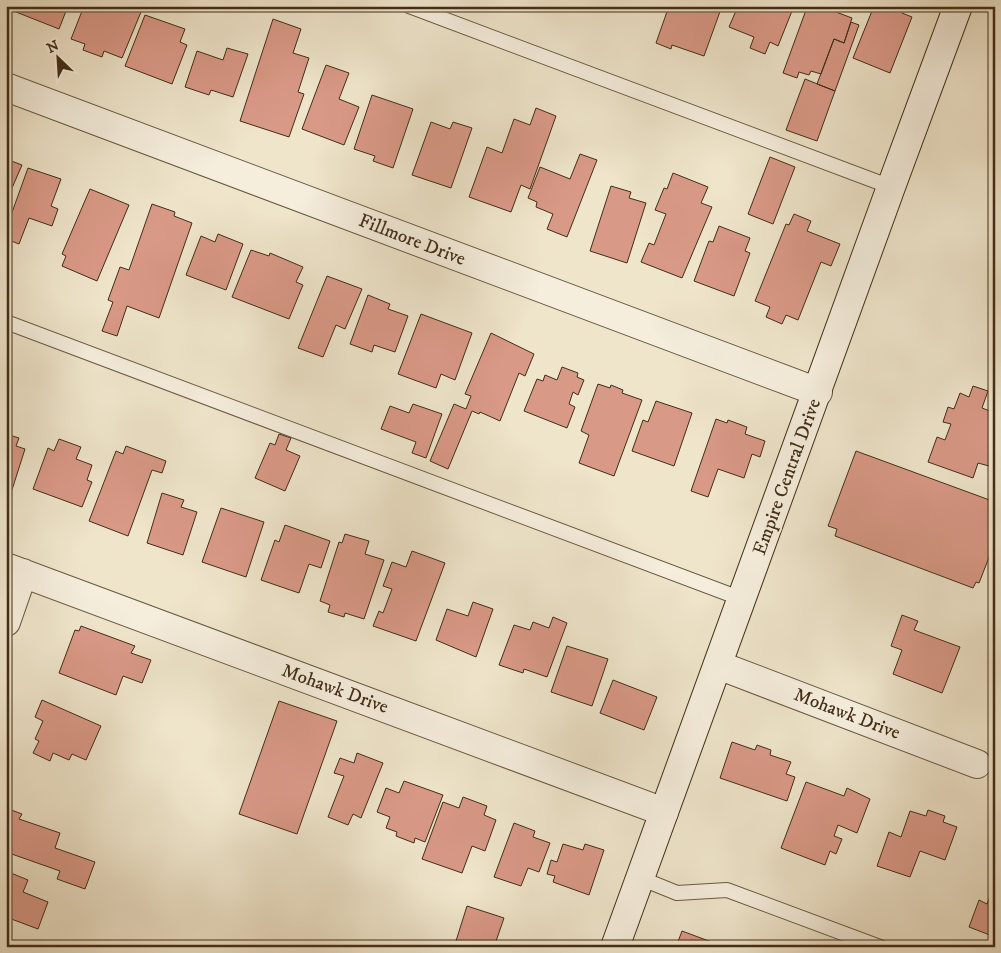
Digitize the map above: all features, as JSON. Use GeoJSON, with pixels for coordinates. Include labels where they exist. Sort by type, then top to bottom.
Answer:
{"type":"FeatureCollection","features":[{"type":"Feature","properties":{"kind":"street","name":"Empire Central Drive"},"geometry":{"type":"LineString","coordinates":[[615,947],[958,6]]}},
{"type":"Feature","properties":{"kind":"street","name":"Fillmore Drive"},"geometry":{"type":"LineString","coordinates":[[6,87],[818,392]]}},
{"type":"Feature","properties":{"kind":"street"},"geometry":{"type":"LineString","coordinates":[[6,622],[15,570]]}},
{"type":"Feature","properties":{"kind":"street","name":"Mohawk Drive"},"geometry":{"type":"LineString","coordinates":[[15,570],[664,812]]}},
{"type":"Feature","properties":{"kind":"street","name":"Mohawk Drive"},"geometry":{"type":"LineString","coordinates":[[718,664],[977,764]]}},
{"type":"Feature","properties":{"kind":"lane"},"geometry":{"type":"LineString","coordinates":[[409,6],[891,187]]}},
{"type":"Feature","properties":{"kind":"lane"},"geometry":{"type":"LineString","coordinates":[[6,322],[742,599]]}},
{"type":"Feature","properties":{"kind":"lane"},"geometry":{"type":"LineString","coordinates":[[640,878],[677,893],[727,890],[880,947]]}},
{"type":"Feature","properties":{"kind":"building"},"geometry":{"type":"Polygon","coordinates":[[[18,6],[68,6],[59,29],[16,12],[18,6]]]}},
{"type":"Feature","properties":{"kind":"building"},"geometry":{"type":"Polygon","coordinates":[[[84,6],[91,8],[91,6],[127,6],[141,12],[122,58],[104,51],[102,57],[83,50],[85,44],[71,39],[84,6]]]}},
{"type":"Feature","properties":{"kind":"building"},"geometry":{"type":"Polygon","coordinates":[[[669,6],[722,6],[704,56],[672,45],[671,49],[656,43],[669,6]]]}},
{"type":"Feature","properties":{"kind":"building"},"geometry":{"type":"Polygon","coordinates":[[[738,6],[758,6],[767,10],[768,6],[794,6],[778,46],[770,42],[765,54],[750,48],[754,37],[729,27],[738,6]]]}},
{"type":"Feature","properties":{"kind":"building"},"geometry":{"type":"Polygon","coordinates":[[[814,6],[838,6],[836,12],[852,18],[844,43],[834,39],[821,74],[811,71],[809,75],[799,72],[797,78],[783,73],[806,10],[812,12],[814,6]]]}},
{"type":"Feature","properties":{"kind":"building"},"geometry":{"type":"Polygon","coordinates":[[[874,6],[904,6],[902,13],[912,17],[890,73],[853,58],[874,6]]]}},
{"type":"Feature","properties":{"kind":"building"},"geometry":{"type":"Polygon","coordinates":[[[145,15],[185,29],[180,42],[187,45],[172,84],[125,66],[145,15]]]}},
{"type":"Feature","properties":{"kind":"building"},"geometry":{"type":"Polygon","coordinates":[[[273,19],[301,29],[293,53],[309,58],[298,92],[304,94],[289,137],[240,121],[273,19]]]}},
{"type":"Feature","properties":{"kind":"building"},"geometry":{"type":"Polygon","coordinates":[[[851,22],[859,25],[835,91],[817,84],[834,39],[844,43],[851,22]]]}},
{"type":"Feature","properties":{"kind":"building"},"geometry":{"type":"Polygon","coordinates":[[[227,48],[248,54],[233,97],[211,90],[209,95],[185,87],[197,51],[223,60],[227,48]]]}},
{"type":"Feature","properties":{"kind":"building"},"geometry":{"type":"Polygon","coordinates":[[[326,65],[349,73],[339,99],[359,107],[344,145],[302,129],[326,65]]]}},
{"type":"Feature","properties":{"kind":"building"},"geometry":{"type":"Polygon","coordinates":[[[805,79],[835,91],[817,141],[786,130],[805,79]]]}},
{"type":"Feature","properties":{"kind":"building"},"geometry":{"type":"Polygon","coordinates":[[[372,95],[413,109],[393,168],[373,161],[375,156],[354,149],[372,95]]]}},
{"type":"Feature","properties":{"kind":"building"},"geometry":{"type":"Polygon","coordinates":[[[536,108],[556,116],[530,189],[521,185],[511,212],[469,197],[487,147],[502,153],[514,119],[530,125],[536,108]]]}},
{"type":"Feature","properties":{"kind":"building"},"geometry":{"type":"Polygon","coordinates":[[[431,122],[450,129],[453,122],[472,128],[451,188],[412,175],[431,122]]]}},
{"type":"Feature","properties":{"kind":"building"},"geometry":{"type":"Polygon","coordinates":[[[580,154],[597,160],[567,237],[547,229],[553,214],[536,207],[537,202],[528,198],[540,167],[570,179],[580,154]]]}},
{"type":"Feature","properties":{"kind":"building"},"geometry":{"type":"Polygon","coordinates":[[[770,157],[795,167],[773,224],[748,214],[770,157]]]}},
{"type":"Feature","properties":{"kind":"building"},"geometry":{"type":"Polygon","coordinates":[[[6,159],[22,165],[12,188],[6,186],[6,159]]]}},
{"type":"Feature","properties":{"kind":"building"},"geometry":{"type":"Polygon","coordinates":[[[28,168],[61,179],[51,206],[58,209],[52,226],[29,218],[19,244],[6,239],[6,229],[28,168]]]}},
{"type":"Feature","properties":{"kind":"building"},"geometry":{"type":"Polygon","coordinates":[[[673,173],[708,187],[701,203],[712,207],[682,278],[641,262],[649,243],[654,245],[666,214],[655,210],[664,188],[667,189],[673,173]]]}},
{"type":"Feature","properties":{"kind":"building"},"geometry":{"type":"Polygon","coordinates":[[[611,186],[631,192],[629,198],[646,203],[627,263],[590,251],[611,186]]]}},
{"type":"Feature","properties":{"kind":"building"},"geometry":{"type":"Polygon","coordinates":[[[90,189],[129,205],[97,281],[62,266],[66,256],[62,254],[90,189]]]}},
{"type":"Feature","properties":{"kind":"building"},"geometry":{"type":"Polygon","coordinates":[[[152,204],[175,212],[174,216],[192,223],[159,318],[127,306],[117,336],[102,331],[113,302],[108,300],[120,267],[129,270],[152,204]]]}},
{"type":"Feature","properties":{"kind":"building"},"geometry":{"type":"Polygon","coordinates":[[[794,214],[811,221],[807,231],[840,244],[831,266],[821,262],[798,320],[786,315],[782,324],[766,317],[770,307],[755,301],[786,224],[789,225],[794,214]]]}},
{"type":"Feature","properties":{"kind":"building"},"geometry":{"type":"Polygon","coordinates":[[[719,226],[750,238],[745,251],[750,253],[734,296],[694,281],[709,241],[713,242],[719,226]]]}},
{"type":"Feature","properties":{"kind":"building"},"geometry":{"type":"Polygon","coordinates":[[[218,234],[243,244],[226,290],[186,275],[201,236],[215,242],[218,234]]]}},
{"type":"Feature","properties":{"kind":"building"},"geometry":{"type":"Polygon","coordinates":[[[251,250],[269,256],[270,253],[303,267],[296,282],[303,285],[289,319],[232,297],[251,250]]]}},
{"type":"Feature","properties":{"kind":"building"},"geometry":{"type":"Polygon","coordinates":[[[327,276],[362,289],[345,329],[336,325],[323,357],[298,348],[327,276]]]}},
{"type":"Feature","properties":{"kind":"building"},"geometry":{"type":"Polygon","coordinates":[[[368,295],[390,304],[388,309],[408,316],[395,352],[374,345],[372,352],[350,344],[368,295]]]}},
{"type":"Feature","properties":{"kind":"building"},"geometry":{"type":"Polygon","coordinates":[[[421,314],[472,333],[455,380],[441,374],[436,388],[398,374],[421,314]]]}},
{"type":"Feature","properties":{"kind":"building"},"geometry":{"type":"Polygon","coordinates":[[[491,333],[534,354],[525,376],[519,373],[500,421],[480,412],[479,414],[472,411],[448,469],[430,461],[454,404],[466,409],[471,396],[465,394],[491,333]]]}},
{"type":"Feature","properties":{"kind":"building"},"geometry":{"type":"Polygon","coordinates":[[[562,367],[578,373],[577,377],[584,380],[578,395],[573,392],[569,404],[575,407],[567,428],[524,411],[537,379],[543,381],[545,375],[557,380],[562,367]]]}},
{"type":"Feature","properties":{"kind":"building"},"geometry":{"type":"Polygon","coordinates":[[[598,384],[610,388],[611,385],[623,390],[622,393],[642,400],[614,476],[579,463],[589,435],[581,431],[598,384]]]}},
{"type":"Feature","properties":{"kind":"building"},"geometry":{"type":"Polygon","coordinates":[[[973,386],[988,391],[982,408],[995,413],[995,422],[990,433],[995,434],[995,450],[989,466],[978,463],[973,478],[928,462],[937,437],[945,440],[951,424],[943,422],[948,407],[954,409],[960,393],[969,397],[973,386]]]}},
{"type":"Feature","properties":{"kind":"building"},"geometry":{"type":"Polygon","coordinates":[[[656,401],[692,413],[674,466],[632,451],[643,420],[648,422],[656,401]]]}},
{"type":"Feature","properties":{"kind":"building"},"geometry":{"type":"Polygon","coordinates":[[[413,404],[442,414],[426,458],[412,453],[416,442],[381,429],[390,406],[409,413],[413,404]]]}},
{"type":"Feature","properties":{"kind":"building"},"geometry":{"type":"Polygon","coordinates":[[[716,419],[727,423],[728,420],[747,427],[745,434],[765,441],[760,457],[752,454],[744,478],[718,469],[708,497],[691,491],[716,419]]]}},
{"type":"Feature","properties":{"kind":"building"},"geometry":{"type":"Polygon","coordinates":[[[6,434],[19,438],[16,446],[25,449],[11,493],[6,492],[6,434]]]}},
{"type":"Feature","properties":{"kind":"building"},"geometry":{"type":"Polygon","coordinates":[[[279,434],[291,438],[286,450],[300,456],[285,491],[255,478],[270,443],[275,445],[279,434]]]}},
{"type":"Feature","properties":{"kind":"building"},"geometry":{"type":"Polygon","coordinates":[[[59,439],[81,447],[76,459],[92,465],[87,480],[92,482],[82,507],[33,489],[48,448],[54,451],[59,439]]]}},
{"type":"Feature","properties":{"kind":"building"},"geometry":{"type":"Polygon","coordinates":[[[126,446],[166,461],[162,473],[152,470],[128,536],[89,521],[116,451],[123,454],[126,446]]]}},
{"type":"Feature","properties":{"kind":"building"},"geometry":{"type":"Polygon","coordinates":[[[856,451],[995,502],[995,542],[979,583],[976,582],[973,588],[835,536],[837,529],[828,526],[856,451]]]}},
{"type":"Feature","properties":{"kind":"building"},"geometry":{"type":"Polygon","coordinates":[[[162,493],[184,500],[181,507],[197,512],[183,555],[147,543],[162,493]]]}},
{"type":"Feature","properties":{"kind":"building"},"geometry":{"type":"Polygon","coordinates":[[[221,508],[264,522],[246,577],[202,562],[221,508]]]}},
{"type":"Feature","properties":{"kind":"building"},"geometry":{"type":"Polygon","coordinates":[[[285,525],[330,541],[321,568],[309,564],[299,593],[261,580],[275,540],[279,542],[285,525]]]}},
{"type":"Feature","properties":{"kind":"building"},"geometry":{"type":"Polygon","coordinates":[[[345,534],[369,541],[365,554],[384,560],[364,619],[345,613],[344,617],[328,612],[330,605],[320,601],[339,542],[342,543],[345,534]]]}},
{"type":"Feature","properties":{"kind":"building"},"geometry":{"type":"Polygon","coordinates":[[[412,551],[445,563],[416,641],[373,626],[379,611],[383,613],[392,589],[383,586],[392,562],[406,567],[412,551]]]}},
{"type":"Feature","properties":{"kind":"building"},"geometry":{"type":"Polygon","coordinates":[[[473,602],[493,609],[476,657],[436,640],[447,609],[468,616],[473,602]]]}},
{"type":"Feature","properties":{"kind":"building"},"geometry":{"type":"Polygon","coordinates":[[[902,615],[918,621],[914,630],[960,647],[942,693],[893,674],[902,650],[891,646],[902,615]]]}},
{"type":"Feature","properties":{"kind":"building"},"geometry":{"type":"Polygon","coordinates":[[[553,617],[567,623],[547,677],[524,669],[523,673],[499,665],[514,625],[530,630],[533,622],[549,628],[553,617]]]}},
{"type":"Feature","properties":{"kind":"building"},"geometry":{"type":"Polygon","coordinates":[[[81,626],[135,646],[131,653],[151,660],[142,683],[123,676],[116,695],[59,673],[75,630],[79,631],[81,626]]]}},
{"type":"Feature","properties":{"kind":"building"},"geometry":{"type":"Polygon","coordinates":[[[567,646],[608,659],[592,706],[551,692],[567,646]]]}},
{"type":"Feature","properties":{"kind":"building"},"geometry":{"type":"Polygon","coordinates":[[[613,680],[657,697],[644,730],[600,713],[613,680]]]}},
{"type":"Feature","properties":{"kind":"building"},"geometry":{"type":"Polygon","coordinates":[[[42,700],[101,726],[86,760],[72,754],[69,760],[53,753],[50,761],[33,753],[39,741],[35,739],[43,721],[35,717],[42,700]]]}},
{"type":"Feature","properties":{"kind":"building"},"geometry":{"type":"Polygon","coordinates":[[[279,701],[337,721],[297,834],[239,814],[279,701]]]}},
{"type":"Feature","properties":{"kind":"building"},"geometry":{"type":"Polygon","coordinates":[[[732,742],[755,750],[757,745],[771,750],[770,755],[791,762],[786,774],[795,777],[787,801],[720,778],[732,742]]]}},
{"type":"Feature","properties":{"kind":"building"},"geometry":{"type":"Polygon","coordinates":[[[357,753],[383,763],[361,818],[353,814],[348,825],[328,817],[344,776],[334,773],[340,758],[354,763],[357,753]]]}},
{"type":"Feature","properties":{"kind":"building"},"geometry":{"type":"Polygon","coordinates":[[[404,781],[443,795],[425,842],[415,838],[414,843],[396,836],[397,832],[386,828],[390,817],[377,812],[386,788],[399,793],[404,781]]]}},
{"type":"Feature","properties":{"kind":"building"},"geometry":{"type":"Polygon","coordinates":[[[806,782],[844,796],[847,788],[870,799],[857,833],[838,825],[834,836],[842,839],[836,854],[830,851],[825,865],[781,848],[806,782]]]}},
{"type":"Feature","properties":{"kind":"building"},"geometry":{"type":"Polygon","coordinates":[[[463,797],[487,806],[484,815],[496,820],[485,851],[472,846],[462,873],[422,859],[443,802],[459,808],[463,797]]]}},
{"type":"Feature","properties":{"kind":"building"},"geometry":{"type":"Polygon","coordinates":[[[6,808],[22,814],[19,819],[60,833],[55,848],[95,862],[85,889],[57,879],[60,871],[6,852],[6,808]]]}},
{"type":"Feature","properties":{"kind":"building"},"geometry":{"type":"Polygon","coordinates":[[[928,810],[945,816],[943,822],[957,827],[945,860],[920,851],[910,877],[877,866],[889,832],[901,837],[910,811],[926,816],[928,810]]]}},
{"type":"Feature","properties":{"kind":"building"},"geometry":{"type":"Polygon","coordinates":[[[514,823],[535,831],[533,837],[550,843],[539,872],[528,868],[521,886],[494,877],[514,823]]]}},
{"type":"Feature","properties":{"kind":"building"},"geometry":{"type":"Polygon","coordinates":[[[563,844],[583,850],[585,844],[604,850],[589,895],[553,882],[555,876],[547,874],[551,860],[557,862],[563,844]]]}},
{"type":"Feature","properties":{"kind":"building"},"geometry":{"type":"Polygon","coordinates":[[[6,871],[28,880],[23,892],[48,902],[38,929],[6,917],[6,871]]]}},
{"type":"Feature","properties":{"kind":"building"},"geometry":{"type":"Polygon","coordinates":[[[995,883],[995,937],[969,927],[979,900],[987,904],[995,883]]]}},
{"type":"Feature","properties":{"kind":"building"},"geometry":{"type":"Polygon","coordinates":[[[467,906],[504,918],[494,947],[473,947],[456,941],[467,906]]]}},
{"type":"Feature","properties":{"kind":"building"},"geometry":{"type":"Polygon","coordinates":[[[682,931],[725,947],[676,947],[682,931]]]}}]}
